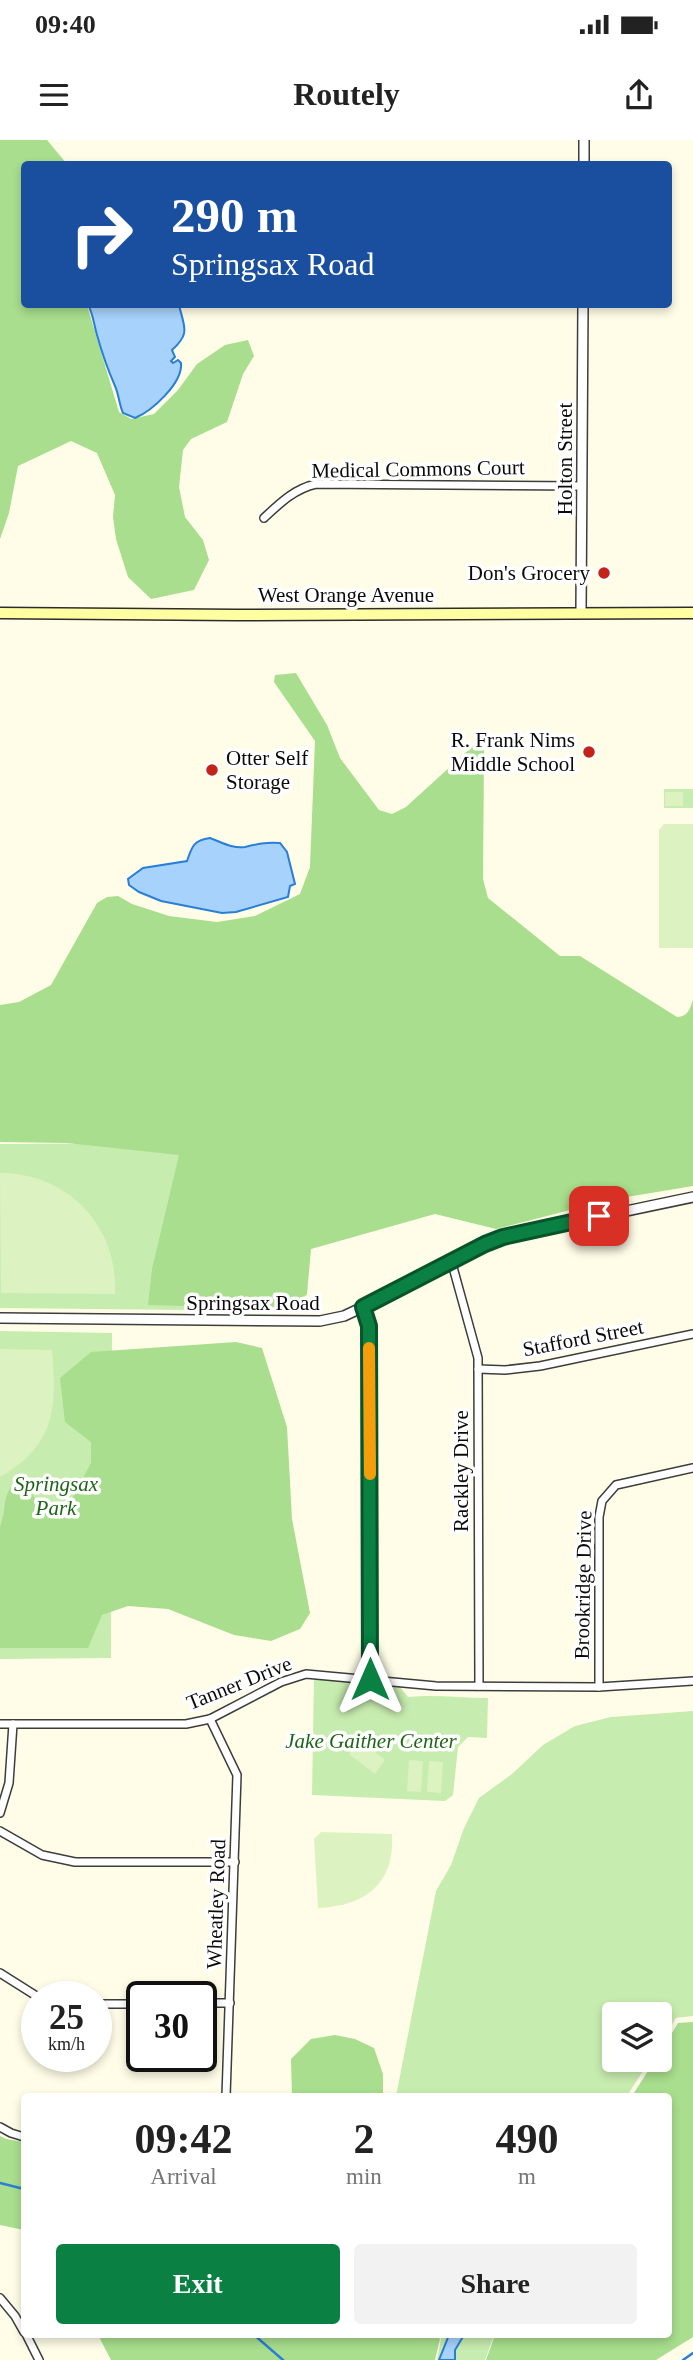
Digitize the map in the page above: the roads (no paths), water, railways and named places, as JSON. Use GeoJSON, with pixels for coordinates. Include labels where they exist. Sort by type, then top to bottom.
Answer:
{"type":"FeatureCollection","features":[{"type":"Feature","properties":{"kind":"main road","name":"West Orange Avenue"},"geometry":{"type":"LineString","coordinates":[[0,613],[236,615],[693,612]]}},
{"type":"Feature","properties":{"kind":"street"},"geometry":{"type":"LineString","coordinates":[[584,140],[584,161]]}},
{"type":"Feature","properties":{"kind":"street","name":"Holton Street"},"geometry":{"type":"LineString","coordinates":[[581,613],[583,308]]}},
{"type":"Feature","properties":{"kind":"street","name":"Medical Commons Court"},"geometry":{"type":"LineString","coordinates":[[264,518],[286,497],[316,484],[582,486]]}},
{"type":"Feature","properties":{"kind":"street","name":"Springsax Road"},"geometry":{"type":"LineString","coordinates":[[0,1318],[301,1322],[334,1319],[503,1237],[693,1197]]}},
{"type":"Feature","properties":{"kind":"street","name":"Rackley Drive"},"geometry":{"type":"LineString","coordinates":[[451,1260],[478,1358],[479,1686]]}},
{"type":"Feature","properties":{"kind":"street"},"geometry":{"type":"LineString","coordinates":[[363,1307],[369,1326],[370,1679]]}},
{"type":"Feature","properties":{"kind":"street","name":"Stafford Street"},"geometry":{"type":"LineString","coordinates":[[478,1369],[505,1370],[540,1366],[693,1334]]}},
{"type":"Feature","properties":{"kind":"street","name":"Brookridge Drive"},"geometry":{"type":"LineString","coordinates":[[599,1687],[599,1517],[602,1501],[610,1489],[623,1483],[693,1468]]}},
{"type":"Feature","properties":{"kind":"street","name":"Tanner Drive"},"geometry":{"type":"LineString","coordinates":[[0,1724],[177,1725],[210,1718],[281,1682],[306,1674],[436,1686],[599,1687],[693,1681]]}},
{"type":"Feature","properties":{"kind":"street","name":"Wheatley Road"},"geometry":{"type":"LineString","coordinates":[[210,1718],[237,1775],[226,2093]]}},
{"type":"Feature","properties":{"kind":"street"},"geometry":{"type":"LineString","coordinates":[[0,1813],[9,1783],[13,1724]]}},
{"type":"Feature","properties":{"kind":"street"},"geometry":{"type":"LineString","coordinates":[[0,1831],[42,1855],[75,1862],[235,1862]]}},
{"type":"Feature","properties":{"kind":"street"},"geometry":{"type":"LineString","coordinates":[[0,1973],[21,1986]]}},
{"type":"Feature","properties":{"kind":"street"},"geometry":{"type":"LineString","coordinates":[[217,2003],[230,2003]]}},
{"type":"Feature","properties":{"kind":"street"},"geometry":{"type":"LineString","coordinates":[[0,2127],[21,2136]]}},
{"type":"Feature","properties":{"kind":"street"},"geometry":{"type":"LineString","coordinates":[[0,2298],[21,2326]]}},
{"type":"Feature","properties":{"kind":"street"},"geometry":{"type":"LineString","coordinates":[[28,2338],[39,2360]]}},
{"type":"Feature","properties":{"kind":"water"},"geometry":{"type":"Polygon","coordinates":[[[89,308],[180,308],[184,334],[172,350],[175,357],[171,361],[173,363],[178,360],[181,363],[177,379],[150,409],[135,418],[123,413],[89,308]]]}},
{"type":"Feature","properties":{"kind":"water"},"geometry":{"type":"Polygon","coordinates":[[[210,838],[241,847],[280,843],[287,852],[295,884],[290,886],[288,897],[236,912],[222,913],[161,901],[129,885],[128,879],[143,868],[187,861],[194,845],[200,840],[210,838]]]}},
{"type":"Feature","properties":{"kind":"water"},"geometry":{"type":"Polygon","coordinates":[[[448,2338],[462,2338],[455,2350],[455,2360],[439,2360],[448,2338]]]}},
{"type":"Feature","properties":{"kind":"waterway"},"geometry":{"type":"LineString","coordinates":[[0,2183],[21,2188]]}},
{"type":"Feature","properties":{"kind":"waterway"},"geometry":{"type":"LineString","coordinates":[[258,2338],[283,2360]]}},
{"type":"Feature","properties":{"kind":"waterway"},"geometry":{"type":"LineString","coordinates":[[683,2360],[693,2353]]}},
{"type":"Feature","properties":{"kind":"place","name":"Don's Grocery"},"geometry":{"type":"Point","coordinates":[604,573]}},
{"type":"Feature","properties":{"kind":"place","name":"R. Frank Nims Middle School"},"geometry":{"type":"Point","coordinates":[589,752]}},
{"type":"Feature","properties":{"kind":"place","name":"Otter Self Storage"},"geometry":{"type":"Point","coordinates":[212,770]}},
{"type":"Feature","properties":{"kind":"park label","name":"Springsax Park"},"geometry":{"type":"Point","coordinates":[56,1496]}},
{"type":"Feature","properties":{"kind":"park label","name":"Jake Gaither Center"},"geometry":{"type":"Point","coordinates":[371,1741]}}]}
